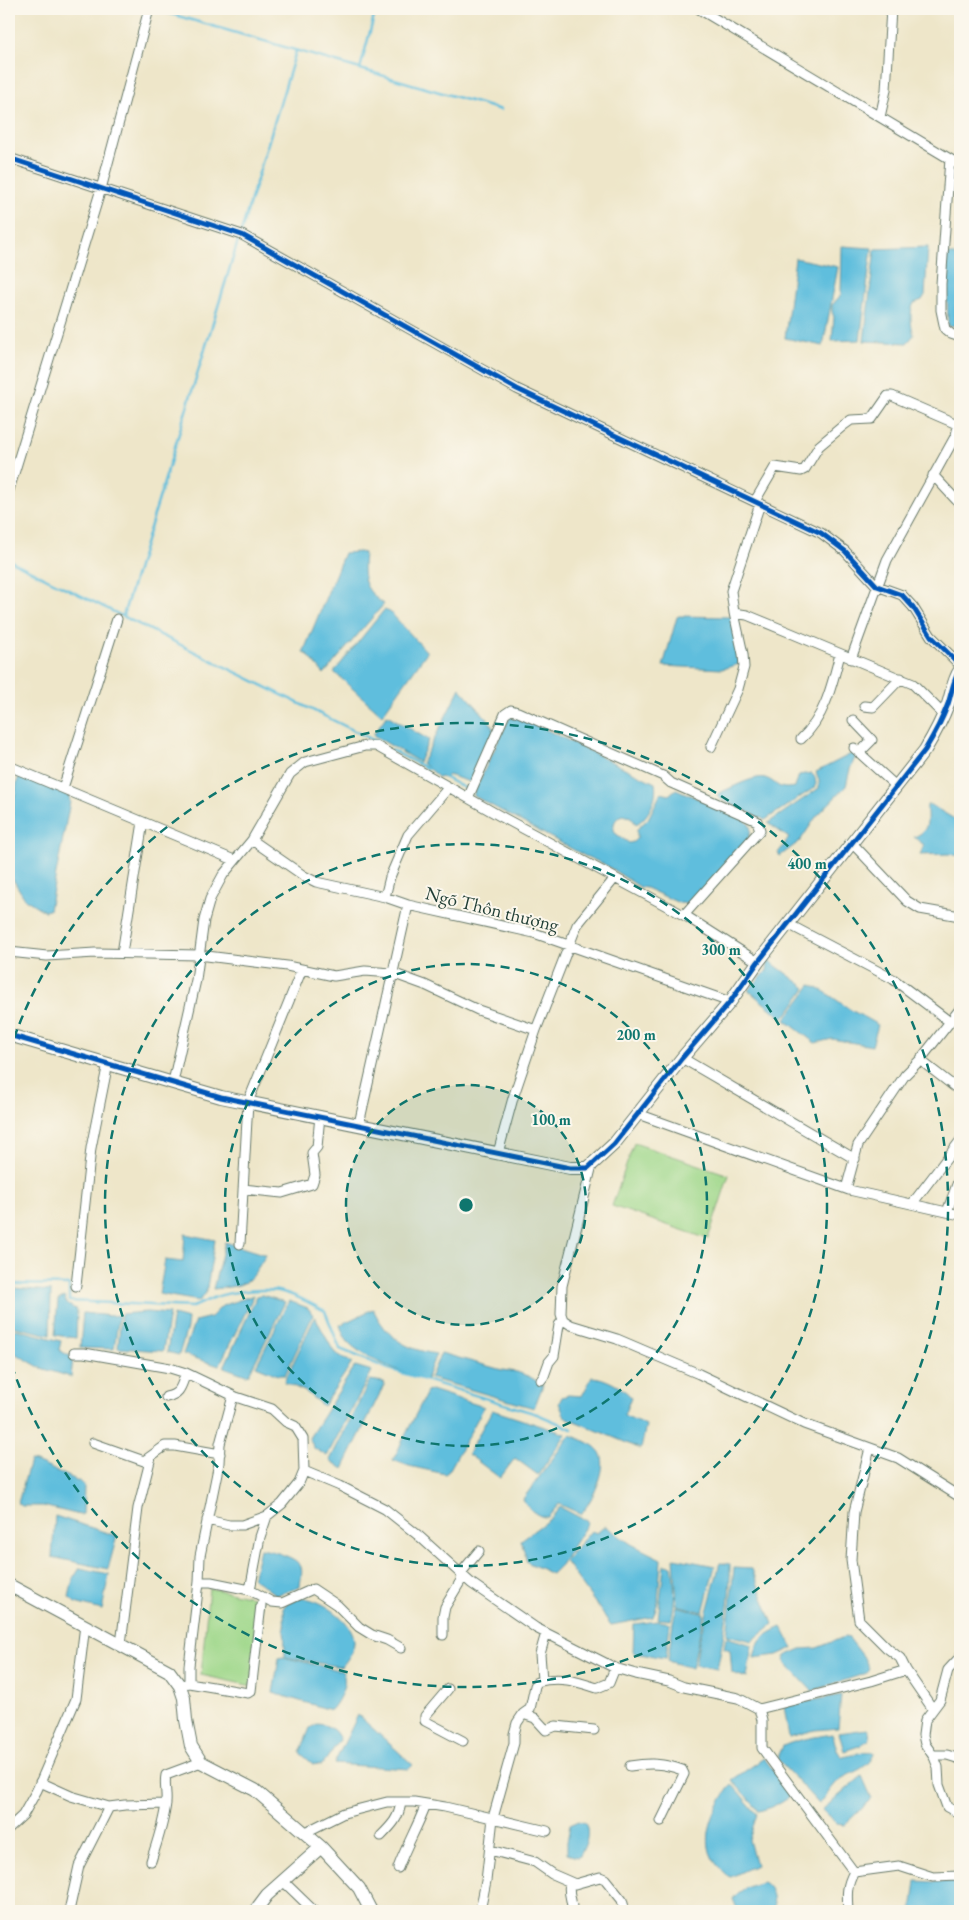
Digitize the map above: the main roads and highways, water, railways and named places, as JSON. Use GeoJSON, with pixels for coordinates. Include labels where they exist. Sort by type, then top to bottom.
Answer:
{"type":"FeatureCollection","features":[{"type":"Feature","properties":{"kind":"water"},"geometry":{"type":"Polygon","coordinates":[[[842,246],[872,248],[860,340],[832,341],[834,317],[832,305],[841,295],[842,246]]]}},
{"type":"Feature","properties":{"kind":"water"},"geometry":{"type":"Polygon","coordinates":[[[928,247],[925,295],[922,300],[914,303],[911,311],[914,335],[907,343],[864,341],[875,249],[928,247]]]}},
{"type":"Feature","properties":{"kind":"water"},"geometry":{"type":"Polygon","coordinates":[[[946,254],[960,256],[960,325],[948,326],[946,254]]]}},
{"type":"Feature","properties":{"kind":"water"},"geometry":{"type":"Polygon","coordinates":[[[795,258],[838,267],[823,346],[785,338],[795,258]]]}},
{"type":"Feature","properties":{"kind":"water"},"geometry":{"type":"Polygon","coordinates":[[[344,553],[364,553],[363,569],[367,587],[384,604],[324,674],[307,654],[303,653],[344,553]]]}},
{"type":"Feature","properties":{"kind":"water"},"geometry":{"type":"Polygon","coordinates":[[[384,610],[390,612],[427,652],[382,715],[334,672],[384,610]]]}},
{"type":"Feature","properties":{"kind":"water"},"geometry":{"type":"Polygon","coordinates":[[[677,617],[732,617],[739,664],[722,669],[663,666],[677,617]]]}},
{"type":"Feature","properties":{"kind":"water"},"geometry":{"type":"Polygon","coordinates":[[[460,688],[491,723],[494,731],[470,782],[448,775],[445,778],[438,777],[422,763],[460,688]]]}},
{"type":"Feature","properties":{"kind":"water"},"geometry":{"type":"Polygon","coordinates":[[[387,715],[429,740],[419,762],[373,735],[387,715]]]}},
{"type":"Feature","properties":{"kind":"water"},"geometry":{"type":"Polygon","coordinates":[[[518,716],[655,783],[654,801],[649,812],[641,821],[636,824],[631,817],[622,815],[614,823],[615,833],[629,843],[637,838],[637,829],[648,819],[661,793],[669,795],[676,789],[742,818],[750,827],[748,840],[690,904],[679,903],[640,887],[604,864],[585,856],[474,796],[474,792],[510,717],[518,716]]]}},
{"type":"Feature","properties":{"kind":"water"},"geometry":{"type":"Polygon","coordinates":[[[853,753],[856,756],[850,769],[846,786],[816,817],[800,841],[780,856],[778,853],[789,838],[768,823],[819,788],[816,772],[853,753]]]}},
{"type":"Feature","properties":{"kind":"water"},"geometry":{"type":"Polygon","coordinates":[[[811,773],[815,777],[816,784],[814,788],[765,820],[717,796],[719,793],[742,783],[760,778],[765,778],[784,788],[795,787],[799,775],[811,773]]]}},
{"type":"Feature","properties":{"kind":"water"},"geometry":{"type":"Polygon","coordinates":[[[23,776],[69,796],[70,802],[49,910],[44,911],[25,899],[9,873],[9,833],[17,782],[19,777],[23,776]]]}},
{"type":"Feature","properties":{"kind":"water"},"geometry":{"type":"Polygon","coordinates":[[[927,805],[931,805],[956,820],[960,820],[960,856],[949,854],[920,855],[924,845],[914,837],[920,834],[926,827],[927,805]]]}},
{"type":"Feature","properties":{"kind":"water"},"geometry":{"type":"Polygon","coordinates":[[[768,960],[806,988],[788,1013],[782,1018],[748,990],[767,971],[768,960]]]}},
{"type":"Feature","properties":{"kind":"water"},"geometry":{"type":"Polygon","coordinates":[[[811,985],[878,1025],[872,1046],[832,1039],[815,1043],[785,1020],[811,985]]]}},
{"type":"Feature","properties":{"kind":"water"},"geometry":{"type":"Polygon","coordinates":[[[185,1234],[215,1240],[206,1293],[199,1301],[159,1294],[165,1260],[183,1262],[185,1234]]]}},
{"type":"Feature","properties":{"kind":"water"},"geometry":{"type":"Polygon","coordinates":[[[225,1242],[266,1255],[246,1282],[213,1289],[225,1242]]]}},
{"type":"Feature","properties":{"kind":"water"},"geometry":{"type":"Polygon","coordinates":[[[13,1288],[51,1291],[50,1335],[11,1326],[13,1288]]]}},
{"type":"Feature","properties":{"kind":"water"},"geometry":{"type":"Polygon","coordinates":[[[254,1295],[219,1366],[183,1354],[195,1321],[211,1317],[222,1306],[254,1295]]]}},
{"type":"Feature","properties":{"kind":"water"},"geometry":{"type":"Polygon","coordinates":[[[262,1295],[285,1302],[249,1374],[246,1375],[224,1367],[257,1296],[262,1295]]]}},
{"type":"Feature","properties":{"kind":"water"},"geometry":{"type":"Polygon","coordinates":[[[64,1297],[67,1304],[77,1310],[76,1338],[55,1335],[58,1300],[64,1297]]]}},
{"type":"Feature","properties":{"kind":"water"},"geometry":{"type":"Polygon","coordinates":[[[289,1301],[308,1308],[313,1315],[285,1375],[278,1375],[256,1366],[289,1301]]]}},
{"type":"Feature","properties":{"kind":"water"},"geometry":{"type":"Polygon","coordinates":[[[373,1309],[384,1328],[398,1340],[415,1349],[436,1354],[426,1380],[396,1370],[364,1354],[348,1342],[340,1325],[373,1309]]]}},
{"type":"Feature","properties":{"kind":"water"},"geometry":{"type":"Polygon","coordinates":[[[147,1312],[169,1314],[163,1351],[118,1348],[121,1314],[147,1312]]]}},
{"type":"Feature","properties":{"kind":"water"},"geometry":{"type":"Polygon","coordinates":[[[83,1313],[119,1315],[114,1349],[80,1348],[83,1313]]]}},
{"type":"Feature","properties":{"kind":"water"},"geometry":{"type":"Polygon","coordinates":[[[173,1315],[188,1319],[179,1355],[167,1352],[173,1315]]]}},
{"type":"Feature","properties":{"kind":"water"},"geometry":{"type":"Polygon","coordinates":[[[315,1317],[334,1352],[352,1363],[323,1406],[306,1392],[284,1382],[315,1317]]]}},
{"type":"Feature","properties":{"kind":"water"},"geometry":{"type":"Polygon","coordinates":[[[16,1329],[61,1341],[59,1350],[73,1358],[71,1377],[41,1368],[9,1350],[9,1332],[16,1329]]]}},
{"type":"Feature","properties":{"kind":"water"},"geometry":{"type":"Polygon","coordinates":[[[441,1353],[530,1377],[543,1385],[534,1408],[430,1378],[441,1353]]]}},
{"type":"Feature","properties":{"kind":"water"},"geometry":{"type":"Polygon","coordinates":[[[355,1366],[372,1371],[327,1456],[314,1448],[309,1438],[355,1366]]]}},
{"type":"Feature","properties":{"kind":"water"},"geometry":{"type":"Polygon","coordinates":[[[592,1377],[597,1377],[613,1384],[624,1390],[631,1397],[624,1415],[646,1425],[641,1449],[565,1417],[559,1403],[562,1397],[568,1395],[582,1396],[592,1377]]]}},
{"type":"Feature","properties":{"kind":"water"},"geometry":{"type":"Polygon","coordinates":[[[370,1380],[383,1382],[384,1385],[343,1469],[330,1460],[370,1380]]]}},
{"type":"Feature","properties":{"kind":"water"},"geometry":{"type":"Polygon","coordinates":[[[431,1390],[484,1407],[449,1471],[445,1474],[409,1466],[393,1460],[427,1392],[431,1390]]]}},
{"type":"Feature","properties":{"kind":"water"},"geometry":{"type":"Polygon","coordinates":[[[492,1410],[566,1434],[538,1475],[515,1458],[500,1478],[468,1454],[492,1410]]]}},
{"type":"Feature","properties":{"kind":"water"},"geometry":{"type":"Polygon","coordinates":[[[570,1435],[595,1447],[602,1456],[603,1464],[599,1483],[581,1514],[559,1504],[548,1517],[540,1516],[527,1506],[523,1499],[570,1435]]]}},
{"type":"Feature","properties":{"kind":"water"},"geometry":{"type":"Polygon","coordinates":[[[30,1461],[81,1482],[84,1486],[83,1514],[80,1515],[43,1506],[22,1506],[18,1503],[30,1461]]]}},
{"type":"Feature","properties":{"kind":"water"},"geometry":{"type":"Polygon","coordinates":[[[560,1507],[588,1522],[561,1565],[552,1574],[527,1562],[521,1540],[551,1518],[560,1507]]]}},
{"type":"Feature","properties":{"kind":"water"},"geometry":{"type":"Polygon","coordinates":[[[55,1516],[117,1536],[108,1569],[52,1557],[55,1516]]]}},
{"type":"Feature","properties":{"kind":"water"},"geometry":{"type":"Polygon","coordinates":[[[605,1526],[631,1544],[661,1559],[658,1602],[653,1617],[611,1625],[565,1561],[591,1531],[597,1533],[605,1526]]]}},
{"type":"Feature","properties":{"kind":"water"},"geometry":{"type":"Polygon","coordinates":[[[260,1549],[283,1555],[299,1563],[302,1572],[300,1587],[276,1595],[253,1578],[260,1549]]]}},
{"type":"Feature","properties":{"kind":"water"},"geometry":{"type":"Polygon","coordinates":[[[674,1558],[715,1566],[703,1612],[677,1605],[674,1558]]]}},
{"type":"Feature","properties":{"kind":"water"},"geometry":{"type":"Polygon","coordinates":[[[720,1563],[730,1564],[730,1577],[726,1617],[717,1669],[695,1665],[699,1641],[720,1563]]]}},
{"type":"Feature","properties":{"kind":"water"},"geometry":{"type":"Polygon","coordinates":[[[664,1565],[672,1566],[673,1573],[674,1600],[671,1620],[658,1619],[664,1565]]]}},
{"type":"Feature","properties":{"kind":"water"},"geometry":{"type":"Polygon","coordinates":[[[80,1568],[109,1574],[102,1610],[75,1603],[69,1597],[73,1579],[80,1568]]]}},
{"type":"Feature","properties":{"kind":"water"},"geometry":{"type":"Polygon","coordinates":[[[734,1568],[752,1569],[773,1624],[752,1641],[727,1635],[734,1568]]]}},
{"type":"Feature","properties":{"kind":"water"},"geometry":{"type":"Polygon","coordinates":[[[300,1598],[316,1601],[333,1611],[341,1617],[352,1632],[354,1639],[353,1647],[341,1667],[285,1657],[284,1607],[286,1604],[300,1598]]]}},
{"type":"Feature","properties":{"kind":"water"},"geometry":{"type":"Polygon","coordinates":[[[677,1606],[704,1614],[692,1668],[668,1661],[677,1606]]]}},
{"type":"Feature","properties":{"kind":"water"},"geometry":{"type":"Polygon","coordinates":[[[658,1621],[670,1623],[666,1658],[633,1653],[634,1624],[658,1621]]]}},
{"type":"Feature","properties":{"kind":"water"},"geometry":{"type":"Polygon","coordinates":[[[782,1627],[793,1648],[777,1655],[754,1658],[763,1638],[782,1627]]]}},
{"type":"Feature","properties":{"kind":"water"},"geometry":{"type":"Polygon","coordinates":[[[726,1637],[752,1645],[747,1678],[732,1673],[730,1650],[724,1648],[726,1637]]]}},
{"type":"Feature","properties":{"kind":"water"},"geometry":{"type":"Polygon","coordinates":[[[844,1637],[849,1638],[863,1656],[869,1668],[867,1673],[812,1691],[785,1662],[785,1656],[801,1649],[817,1648],[844,1637]]]}},
{"type":"Feature","properties":{"kind":"water"},"geometry":{"type":"Polygon","coordinates":[[[283,1657],[342,1671],[344,1686],[340,1697],[331,1710],[273,1693],[279,1658],[283,1657]]]}},
{"type":"Feature","properties":{"kind":"water"},"geometry":{"type":"Polygon","coordinates":[[[841,1695],[838,1728],[815,1730],[789,1737],[784,1706],[841,1695]]]}},
{"type":"Feature","properties":{"kind":"water"},"geometry":{"type":"Polygon","coordinates":[[[358,1715],[413,1765],[409,1769],[334,1764],[358,1715]]]}},
{"type":"Feature","properties":{"kind":"water"},"geometry":{"type":"Polygon","coordinates":[[[317,1724],[331,1728],[340,1740],[322,1765],[313,1764],[300,1753],[310,1728],[317,1724]]]}},
{"type":"Feature","properties":{"kind":"water"},"geometry":{"type":"Polygon","coordinates":[[[867,1729],[870,1739],[859,1746],[844,1751],[839,1733],[867,1729]]]}},
{"type":"Feature","properties":{"kind":"water"},"geometry":{"type":"Polygon","coordinates":[[[832,1734],[838,1752],[843,1757],[862,1752],[874,1752],[869,1762],[837,1782],[819,1804],[777,1759],[783,1746],[801,1740],[832,1734]]]}},
{"type":"Feature","properties":{"kind":"water"},"geometry":{"type":"Polygon","coordinates":[[[764,1758],[792,1795],[772,1807],[759,1811],[732,1780],[764,1758]]]}},
{"type":"Feature","properties":{"kind":"water"},"geometry":{"type":"Polygon","coordinates":[[[862,1776],[872,1799],[844,1825],[837,1824],[822,1810],[862,1776]]]}},
{"type":"Feature","properties":{"kind":"water"},"geometry":{"type":"Polygon","coordinates":[[[732,1784],[757,1814],[749,1840],[756,1865],[731,1877],[724,1873],[712,1857],[709,1847],[709,1836],[714,1814],[732,1784]]]}},
{"type":"Feature","properties":{"kind":"water"},"geometry":{"type":"Polygon","coordinates":[[[579,1821],[585,1823],[587,1836],[580,1856],[577,1857],[567,1854],[567,1842],[570,1825],[579,1821]]]}},
{"type":"Feature","properties":{"kind":"water"},"geometry":{"type":"Polygon","coordinates":[[[960,1880],[960,1911],[912,1911],[916,1881],[960,1880]]]}},
{"type":"Feature","properties":{"kind":"water"},"geometry":{"type":"Polygon","coordinates":[[[763,1882],[771,1891],[774,1911],[738,1911],[733,1899],[746,1888],[763,1882]]]}},
{"type":"Feature","properties":{"kind":"waterway"},"geometry":{"type":"LineString","coordinates":[[154,9],[501,110]]}},
{"type":"Feature","properties":{"kind":"waterway"},"geometry":{"type":"LineString","coordinates":[[360,69],[376,9]]}},
{"type":"Feature","properties":{"kind":"waterway"},"geometry":{"type":"LineString","coordinates":[[241,232],[296,51]]}},
{"type":"Feature","properties":{"kind":"waterway"},"geometry":{"type":"LineString","coordinates":[[123,616],[239,238]]}},
{"type":"Feature","properties":{"kind":"waterway"},"geometry":{"type":"LineString","coordinates":[[9,560],[377,742]]}},
{"type":"Feature","properties":{"kind":"waterway"},"geometry":{"type":"LineString","coordinates":[[391,750],[428,769]]}},
{"type":"Feature","properties":{"kind":"waterway"},"geometry":{"type":"LineString","coordinates":[[442,776],[468,790]]}},
{"type":"Feature","properties":{"kind":"waterway"},"geometry":{"type":"LineString","coordinates":[[9,1284],[69,1285],[69,1301],[192,1307],[213,1298],[239,1292],[279,1291],[325,1311],[340,1349],[389,1369],[537,1414],[572,1429]]}}]}
